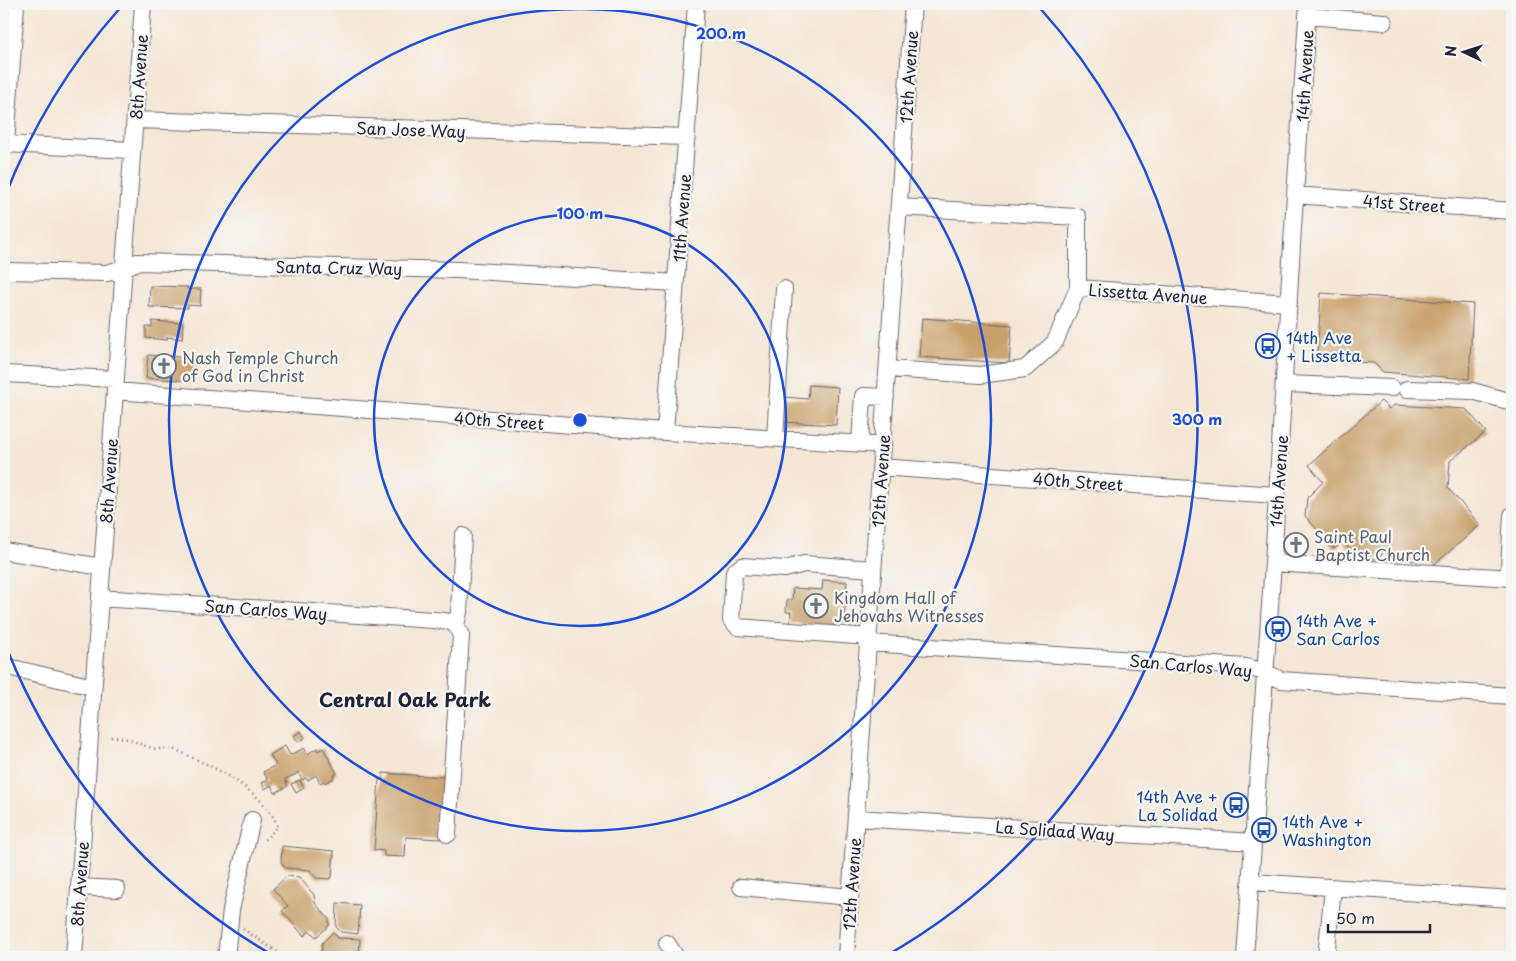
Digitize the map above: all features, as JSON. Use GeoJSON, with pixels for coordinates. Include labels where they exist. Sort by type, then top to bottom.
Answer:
{"type":"FeatureCollection","features":[{"type":"Feature","properties":{"kind":"street"},"geometry":{"type":"LineString","coordinates":[[16,4],[5,144],[132,150]]}},
{"type":"Feature","properties":{"kind":"street","name":"8th Avenue"},"geometry":{"type":"LineString","coordinates":[[74,957],[143,4]]}},
{"type":"Feature","properties":{"kind":"street","name":"11th Avenue"},"geometry":{"type":"LineString","coordinates":[[666,432],[696,4]]}},
{"type":"Feature","properties":{"kind":"street","name":"12th Avenue"},"geometry":{"type":"LineString","coordinates":[[846,957],[914,4]]}},
{"type":"Feature","properties":{"kind":"street"},"geometry":{"type":"LineString","coordinates":[[1308,10],[1384,22]]}},
{"type":"Feature","properties":{"kind":"street","name":"14th Avenue"},"geometry":{"type":"LineString","coordinates":[[1246,957],[1308,10]]}},
{"type":"Feature","properties":{"kind":"street","name":"San Jose Way"},"geometry":{"type":"LineString","coordinates":[[135,120],[687,137]]}},
{"type":"Feature","properties":{"kind":"street","name":"41st Street"},"geometry":{"type":"LineString","coordinates":[[1295,195],[1512,210]]}},
{"type":"Feature","properties":{"kind":"street","name":"Lissetta Avenue"},"geometry":{"type":"LineString","coordinates":[[899,207],[1078,217],[1078,288],[1289,303]]}},
{"type":"Feature","properties":{"kind":"street","name":"Santa Cruz Way"},"geometry":{"type":"LineString","coordinates":[[4,271],[107,273],[137,262],[458,270],[676,283]]}},
{"type":"Feature","properties":{"kind":"street"},"geometry":{"type":"LineString","coordinates":[[888,369],[980,375],[1025,369],[1055,342],[1078,288]]}},
{"type":"Feature","properties":{"kind":"street"},"geometry":{"type":"LineString","coordinates":[[775,438],[784,289]]}},
{"type":"Feature","properties":{"kind":"street","name":"40th Street"},"geometry":{"type":"LineString","coordinates":[[4,374],[666,432],[882,445]]}},
{"type":"Feature","properties":{"kind":"street"},"geometry":{"type":"LineString","coordinates":[[1284,384],[1472,391],[1512,402]]}},
{"type":"Feature","properties":{"kind":"street"},"geometry":{"type":"LineString","coordinates":[[860,443],[863,396],[886,397]]}},
{"type":"Feature","properties":{"kind":"street","name":"40th Street"},"geometry":{"type":"LineString","coordinates":[[880,467],[1276,494]]}},
{"type":"Feature","properties":{"kind":"street"},"geometry":{"type":"LineString","coordinates":[[1273,564],[1510,578],[1512,516]]}},
{"type":"Feature","properties":{"kind":"street"},"geometry":{"type":"LineString","coordinates":[[448,834],[461,636],[456,625],[460,612],[463,536]]}},
{"type":"Feature","properties":{"kind":"street"},"geometry":{"type":"LineString","coordinates":[[4,551],[102,567]]}},
{"type":"Feature","properties":{"kind":"street","name":"San Carlos Way"},"geometry":{"type":"LineString","coordinates":[[873,569],[804,564],[785,569],[742,566],[734,572],[731,620],[738,627],[868,640],[1246,667],[1265,672],[1281,680],[1512,696]]}},
{"type":"Feature","properties":{"kind":"street","name":"San Carlos Way"},"geometry":{"type":"LineString","coordinates":[[100,598],[433,620],[451,622],[456,625]]}},
{"type":"Feature","properties":{"kind":"street"},"geometry":{"type":"LineString","coordinates":[[4,666],[93,687]]}},
{"type":"Feature","properties":{"kind":"street","name":"La Solidad Way"},"geometry":{"type":"LineString","coordinates":[[856,818],[1254,842]]}},
{"type":"Feature","properties":{"kind":"street"},"geometry":{"type":"LineString","coordinates":[[226,957],[231,910],[252,820]]}},
{"type":"Feature","properties":{"kind":"street"},"geometry":{"type":"LineString","coordinates":[[1251,882],[1512,899]]}},
{"type":"Feature","properties":{"kind":"street"},"geometry":{"type":"LineString","coordinates":[[79,887],[117,890]]}},
{"type":"Feature","properties":{"kind":"street"},"geometry":{"type":"LineString","coordinates":[[741,887],[850,897]]}},
{"type":"Feature","properties":{"kind":"street"},"geometry":{"type":"LineString","coordinates":[[1326,957],[1333,888]]}},
{"type":"Feature","properties":{"kind":"path"},"geometry":{"type":"LineString","coordinates":[[111,737],[120,736],[153,748],[175,750],[207,764],[236,780],[257,797],[278,827],[258,848]]}},
{"type":"Feature","properties":{"kind":"path"},"geometry":{"type":"LineString","coordinates":[[240,936],[241,927],[285,957]]}},
{"type":"Feature","properties":{"kind":"building"},"geometry":{"type":"Polygon","coordinates":[[[150,286],[201,289],[200,306],[188,305],[188,308],[149,307],[150,286]]]}},
{"type":"Feature","properties":{"kind":"building"},"geometry":{"type":"Polygon","coordinates":[[[1321,293],[1473,304],[1469,379],[1383,372],[1374,363],[1317,360],[1321,293]]]}},
{"type":"Feature","properties":{"kind":"building"},"geometry":{"type":"Polygon","coordinates":[[[922,318],[1012,325],[1009,363],[919,357],[922,318]]]}},
{"type":"Feature","properties":{"kind":"building"},"geometry":{"type":"Polygon","coordinates":[[[152,321],[183,323],[182,339],[167,337],[167,340],[146,338],[146,327],[152,327],[152,321]]]}},
{"type":"Feature","properties":{"kind":"building"},"geometry":{"type":"Polygon","coordinates":[[[148,355],[195,358],[194,381],[146,378],[148,355]]]}},
{"type":"Feature","properties":{"kind":"building"},"geometry":{"type":"Polygon","coordinates":[[[809,385],[838,387],[836,425],[782,422],[784,397],[808,399],[809,385]]]}},
{"type":"Feature","properties":{"kind":"building"},"geometry":{"type":"Polygon","coordinates":[[[1381,401],[1389,409],[1394,405],[1466,409],[1486,432],[1450,461],[1448,488],[1480,525],[1435,564],[1427,554],[1417,562],[1405,556],[1399,561],[1388,549],[1376,559],[1364,558],[1357,550],[1352,553],[1343,541],[1334,549],[1305,516],[1307,498],[1323,482],[1309,465],[1381,401]]]}},
{"type":"Feature","properties":{"kind":"building","name":"Kingdom Hall of Jehovahs Witnesses"},"geometry":{"type":"Polygon","coordinates":[[[823,580],[847,582],[844,623],[835,622],[834,626],[790,623],[791,612],[786,612],[787,600],[792,600],[793,588],[822,590],[823,580]]]}},
{"type":"Feature","properties":{"kind":"building"},"geometry":{"type":"Polygon","coordinates":[[[301,731],[305,738],[298,742],[294,736],[301,731]]]}},
{"type":"Feature","properties":{"kind":"building"},"geometry":{"type":"Polygon","coordinates":[[[285,746],[290,755],[304,748],[308,755],[317,748],[318,751],[323,748],[337,773],[333,776],[334,778],[325,783],[324,781],[320,783],[316,775],[308,780],[305,778],[302,780],[298,772],[285,779],[288,786],[275,793],[271,785],[265,789],[262,783],[268,780],[263,772],[276,765],[270,755],[285,746]]]}},
{"type":"Feature","properties":{"kind":"building"},"geometry":{"type":"Polygon","coordinates":[[[383,773],[444,777],[440,839],[406,837],[405,857],[384,856],[384,851],[374,850],[379,779],[383,779],[383,773]]]}},
{"type":"Feature","properties":{"kind":"building"},"geometry":{"type":"Polygon","coordinates":[[[300,780],[304,788],[296,793],[291,784],[300,780]]]}},
{"type":"Feature","properties":{"kind":"building"},"geometry":{"type":"Polygon","coordinates":[[[282,846],[334,851],[332,877],[329,879],[316,878],[310,870],[285,868],[281,862],[282,846]]]}},
{"type":"Feature","properties":{"kind":"building"},"geometry":{"type":"Polygon","coordinates":[[[287,876],[299,877],[314,895],[315,903],[329,919],[329,926],[316,937],[310,931],[304,936],[282,911],[288,906],[273,889],[287,876]]]}},
{"type":"Feature","properties":{"kind":"building"},"geometry":{"type":"Polygon","coordinates":[[[337,903],[360,905],[358,934],[341,932],[336,927],[337,903]]]}},
{"type":"Feature","properties":{"kind":"building"},"geometry":{"type":"Polygon","coordinates":[[[333,932],[338,938],[360,939],[359,957],[321,957],[322,943],[333,932]]]}},
{"type":"Feature","properties":{"kind":"place","name":"14th Ave + Lissetta"},"geometry":{"type":"Point","coordinates":[1268,346]}},
{"type":"Feature","properties":{"kind":"place","name":"Nash Temple Church of God in Christ"},"geometry":{"type":"Point","coordinates":[164,366]}},
{"type":"Feature","properties":{"kind":"place","name":"Saint Paul Baptist Church"},"geometry":{"type":"Point","coordinates":[1296,545]}},
{"type":"Feature","properties":{"kind":"place","name":"Kingdom Hall of Jehovahs Witnesses"},"geometry":{"type":"Point","coordinates":[816,606]}},
{"type":"Feature","properties":{"kind":"place","name":"14th Ave + San Carlos"},"geometry":{"type":"Point","coordinates":[1278,629]}},
{"type":"Feature","properties":{"kind":"place","name":"14th Ave + La Solidad"},"geometry":{"type":"Point","coordinates":[1236,805]}},
{"type":"Feature","properties":{"kind":"place","name":"14th Ave + Washington"},"geometry":{"type":"Point","coordinates":[1264,830]}},
{"type":"Feature","properties":{"kind":"district","name":"Central Oak Park"},"geometry":{"type":"Point","coordinates":[405,699]}}]}
